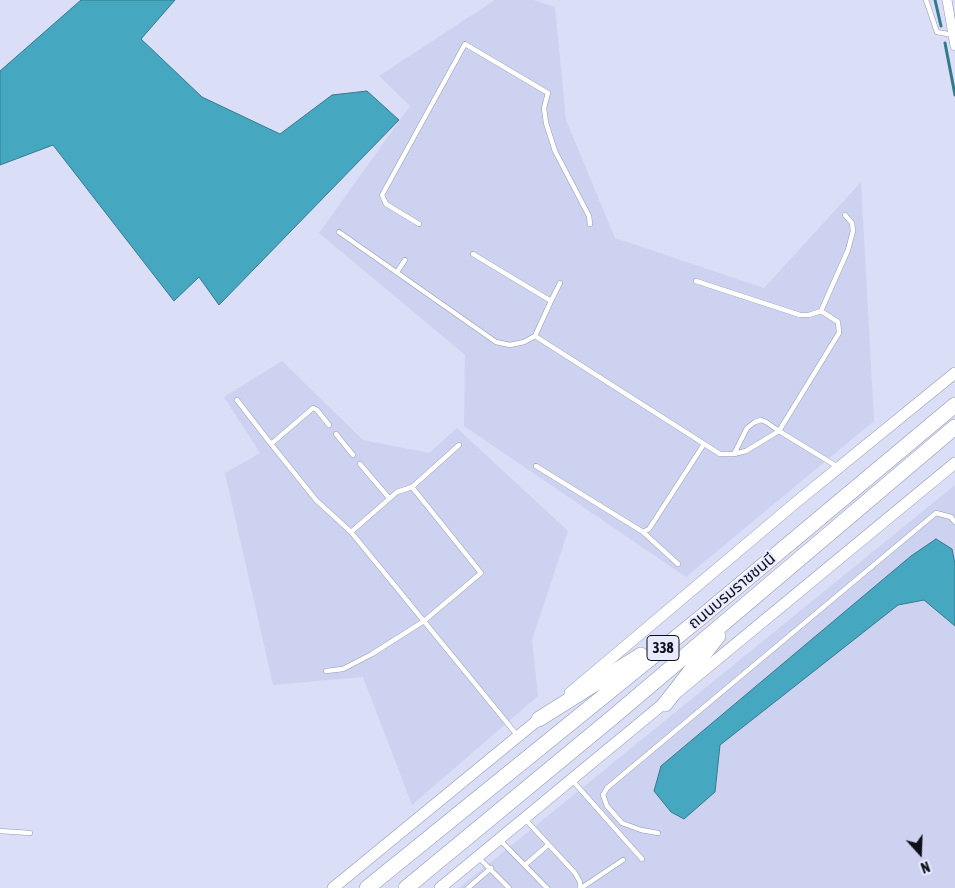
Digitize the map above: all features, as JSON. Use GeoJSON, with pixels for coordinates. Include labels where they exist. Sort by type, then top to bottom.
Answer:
{"type":"FeatureCollection","features":[{"type":"Feature","properties":{"kind":"highway","name":"ถนนบรมราชชนนี"},"geometry":{"type":"LineString","coordinates":[[367,888],[699,619],[955,405]]}},
{"type":"Feature","properties":{"kind":"highway","name":"ถนนบรมราชชนนี"},"geometry":{"type":"LineString","coordinates":[[406,888],[955,427]]}},
{"type":"Feature","properties":{"kind":"highway"},"geometry":{"type":"LineString","coordinates":[[665,704],[737,611]]}},
{"type":"Feature","properties":{"kind":"highway"},"geometry":{"type":"LineString","coordinates":[[539,719],[699,619]]}},
{"type":"Feature","properties":{"kind":"main road"},"geometry":{"type":"LineString","coordinates":[[333,888],[955,373]]}},
{"type":"Feature","properties":{"kind":"main road"},"geometry":{"type":"LineString","coordinates":[[440,888],[955,463]]}},
{"type":"Feature","properties":{"kind":"street"},"geometry":{"type":"LineString","coordinates":[[947,0],[955,46]]}},
{"type":"Feature","properties":{"kind":"lane"},"geometry":{"type":"LineString","coordinates":[[926,0],[937,32],[953,35]]}},
{"type":"Feature","properties":{"kind":"lane"},"geometry":{"type":"LineString","coordinates":[[419,224],[386,204],[382,195],[465,44],[548,92],[544,108],[546,123],[555,151],[588,216],[590,224]]}},
{"type":"Feature","properties":{"kind":"lane"},"geometry":{"type":"LineString","coordinates":[[696,281],[800,315],[809,316],[821,311],[848,250],[854,231],[852,223],[845,215]]}},
{"type":"Feature","properties":{"kind":"lane"},"geometry":{"type":"LineString","coordinates":[[339,232],[496,342],[510,345],[524,342],[535,336],[560,284]]}},
{"type":"Feature","properties":{"kind":"lane"},"geometry":{"type":"LineString","coordinates":[[473,254],[551,301]]}},
{"type":"Feature","properties":{"kind":"lane"},"geometry":{"type":"LineString","coordinates":[[397,272],[405,260]]}},
{"type":"Feature","properties":{"kind":"lane"},"geometry":{"type":"LineString","coordinates":[[535,336],[720,454],[734,454],[746,451],[779,431],[839,333],[838,322],[821,311]]}},
{"type":"Feature","properties":{"kind":"lane"},"geometry":{"type":"LineString","coordinates":[[237,400],[316,500],[351,532],[518,736]]}},
{"type":"Feature","properties":{"kind":"lane"},"geometry":{"type":"LineString","coordinates":[[271,444],[313,408],[317,410],[329,425]]}},
{"type":"Feature","properties":{"kind":"lane"},"geometry":{"type":"LineString","coordinates":[[734,454],[747,428],[761,420],[839,468]]}},
{"type":"Feature","properties":{"kind":"lane"},"geometry":{"type":"LineString","coordinates":[[336,434],[353,455]]}},
{"type":"Feature","properties":{"kind":"lane"},"geometry":{"type":"LineString","coordinates":[[643,532],[649,529],[704,444]]}},
{"type":"Feature","properties":{"kind":"lane"},"geometry":{"type":"LineString","coordinates":[[351,532],[397,492],[412,487],[459,445]]}},
{"type":"Feature","properties":{"kind":"lane"},"geometry":{"type":"LineString","coordinates":[[360,464],[389,498]]}},
{"type":"Feature","properties":{"kind":"lane"},"geometry":{"type":"LineString","coordinates":[[536,466],[643,532],[678,564]]}},
{"type":"Feature","properties":{"kind":"lane"},"geometry":{"type":"LineString","coordinates":[[326,671],[343,669],[372,654],[424,621],[481,573],[412,487]]}},
{"type":"Feature","properties":{"kind":"lane"},"geometry":{"type":"LineString","coordinates":[[658,833],[622,823],[607,806],[603,795],[607,788],[936,513],[951,517],[955,522]]}},
{"type":"Feature","properties":{"kind":"lane"},"geometry":{"type":"LineString","coordinates":[[572,780],[642,859]]}},
{"type":"Feature","properties":{"kind":"lane"},"geometry":{"type":"LineString","coordinates":[[525,819],[575,874],[581,888],[623,860]]}},
{"type":"Feature","properties":{"kind":"lane"},"geometry":{"type":"LineString","coordinates":[[0,831],[30,833]]}},
{"type":"Feature","properties":{"kind":"lane"},"geometry":{"type":"LineString","coordinates":[[500,840],[547,888]]}},
{"type":"Feature","properties":{"kind":"lane"},"geometry":{"type":"LineString","coordinates":[[525,865],[548,845]]}},
{"type":"Feature","properties":{"kind":"lane"},"geometry":{"type":"LineString","coordinates":[[478,857],[509,888]]}},
{"type":"Feature","properties":{"kind":"lane"},"geometry":{"type":"LineString","coordinates":[[468,888],[491,868]]}},
{"type":"Feature","properties":{"kind":"shaded area"},"geometry":{"type":"Polygon","coordinates":[[[495,0],[534,0],[555,7],[566,120],[615,238],[764,288],[861,182],[874,421],[686,577],[464,426],[465,355],[319,233],[410,106],[379,76],[495,0]]]}},
{"type":"Feature","properties":{"kind":"shaded area"},"geometry":{"type":"Polygon","coordinates":[[[282,361],[363,440],[429,453],[457,428],[568,531],[532,640],[538,696],[412,805],[363,677],[273,685],[225,473],[260,453],[224,397],[282,361]]]}},
{"type":"Feature","properties":{"kind":"shaded area"},"geometry":{"type":"Polygon","coordinates":[[[955,485],[955,888],[459,888],[955,485]]]}},
{"type":"Feature","properties":{"kind":"water"},"geometry":{"type":"Polygon","coordinates":[[[81,0],[175,0],[141,39],[202,97],[280,134],[332,95],[367,91],[399,120],[219,305],[199,277],[174,301],[53,145],[0,165],[0,71],[81,0]]]}},
{"type":"Feature","properties":{"kind":"water"},"geometry":{"type":"Polygon","coordinates":[[[936,539],[952,549],[955,564],[955,626],[924,600],[898,605],[720,745],[715,792],[684,819],[671,812],[654,791],[661,766],[911,556],[936,539]]]}},
{"type":"Feature","properties":{"kind":"waterway"},"geometry":{"type":"LineString","coordinates":[[935,0],[941,26]]}},
{"type":"Feature","properties":{"kind":"waterway"},"geometry":{"type":"LineString","coordinates":[[945,43],[955,95]]}}]}
